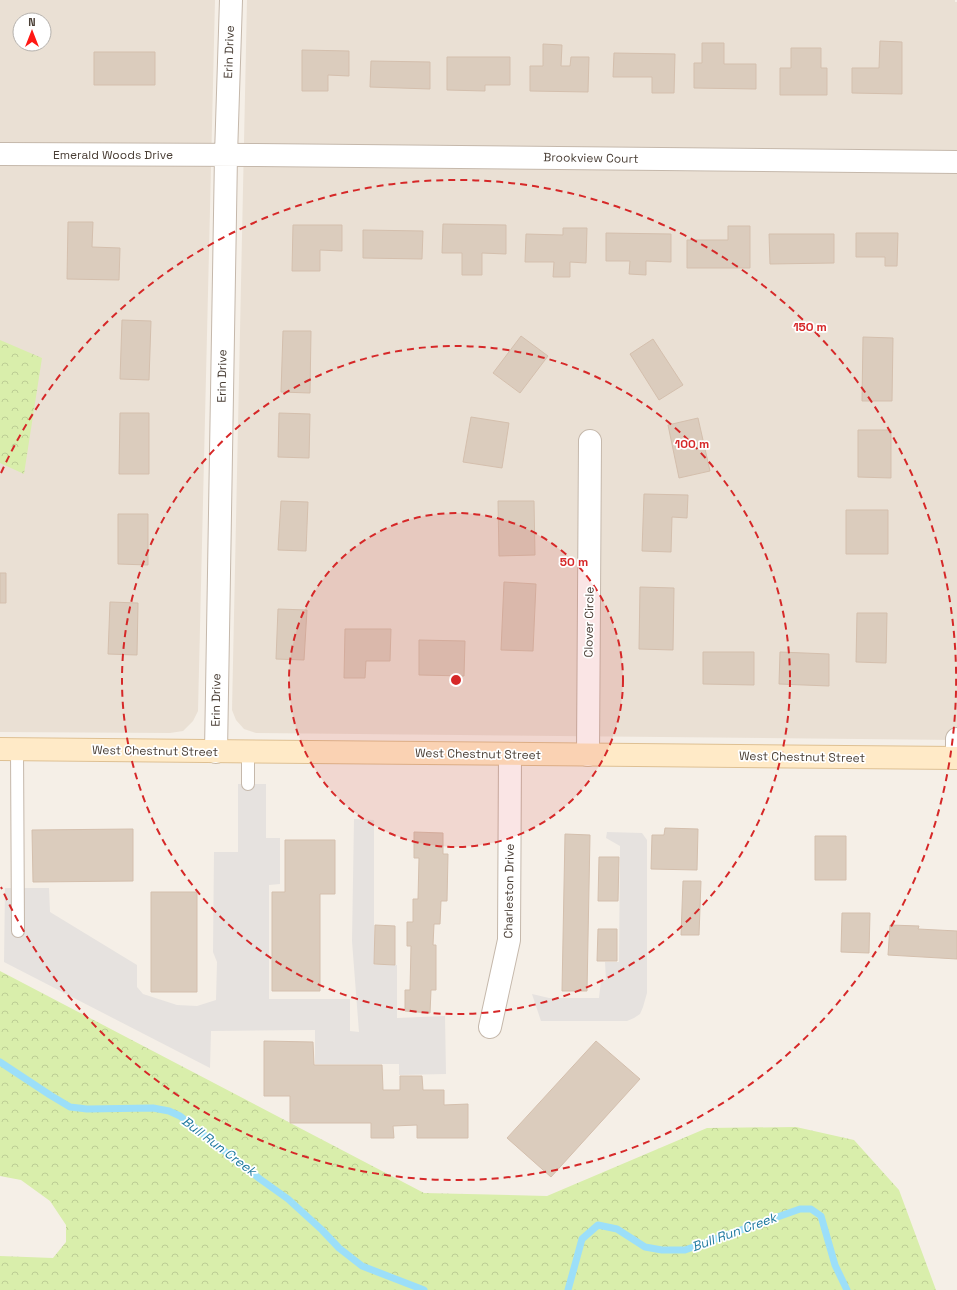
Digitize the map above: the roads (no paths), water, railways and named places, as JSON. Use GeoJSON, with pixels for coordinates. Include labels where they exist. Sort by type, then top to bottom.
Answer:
{"type":"FeatureCollection","features":[{"type":"Feature","properties":{"kind":"main road","name":"West Chestnut Street"},"geometry":{"type":"LineString","coordinates":[[8,750],[957,758]]}},
{"type":"Feature","properties":{"kind":"street","name":"Erin Drive"},"geometry":{"type":"LineString","coordinates":[[216,752],[226,155],[231,0]]}},
{"type":"Feature","properties":{"kind":"street","name":"Emerald Woods Drive"},"geometry":{"type":"LineString","coordinates":[[0,154],[226,155]]}},
{"type":"Feature","properties":{"kind":"street","name":"Brookview Court"},"geometry":{"type":"LineString","coordinates":[[226,155],[957,162]]}},
{"type":"Feature","properties":{"kind":"street","name":"Clover Circle"},"geometry":{"type":"LineString","coordinates":[[588,755],[590,441]]}},
{"type":"Feature","properties":{"kind":"street"},"geometry":{"type":"LineString","coordinates":[[957,739],[957,758]]}},
{"type":"Feature","properties":{"kind":"street","name":"Charleston Drive"},"geometry":{"type":"LineString","coordinates":[[490,1026],[509,940],[510,754]]}},
{"type":"Feature","properties":{"kind":"lane"},"geometry":{"type":"LineString","coordinates":[[8,750],[18,931]]}},
{"type":"Feature","properties":{"kind":"lane"},"geometry":{"type":"LineString","coordinates":[[248,752],[248,784]]}},
{"type":"Feature","properties":{"kind":"waterway","name":"Bull Run Creek"},"geometry":{"type":"LineString","coordinates":[[0,1062],[70,1107],[87,1109],[153,1108],[169,1111],[180,1116],[260,1179],[288,1199],[322,1230],[339,1248],[362,1266],[424,1290]]}},
{"type":"Feature","properties":{"kind":"waterway","name":"Bull Run Creek"},"geometry":{"type":"LineString","coordinates":[[568,1290],[582,1239],[598,1225],[617,1229],[645,1247],[662,1250],[685,1250],[800,1209],[811,1209],[821,1216],[835,1265],[847,1290]]}}]}
